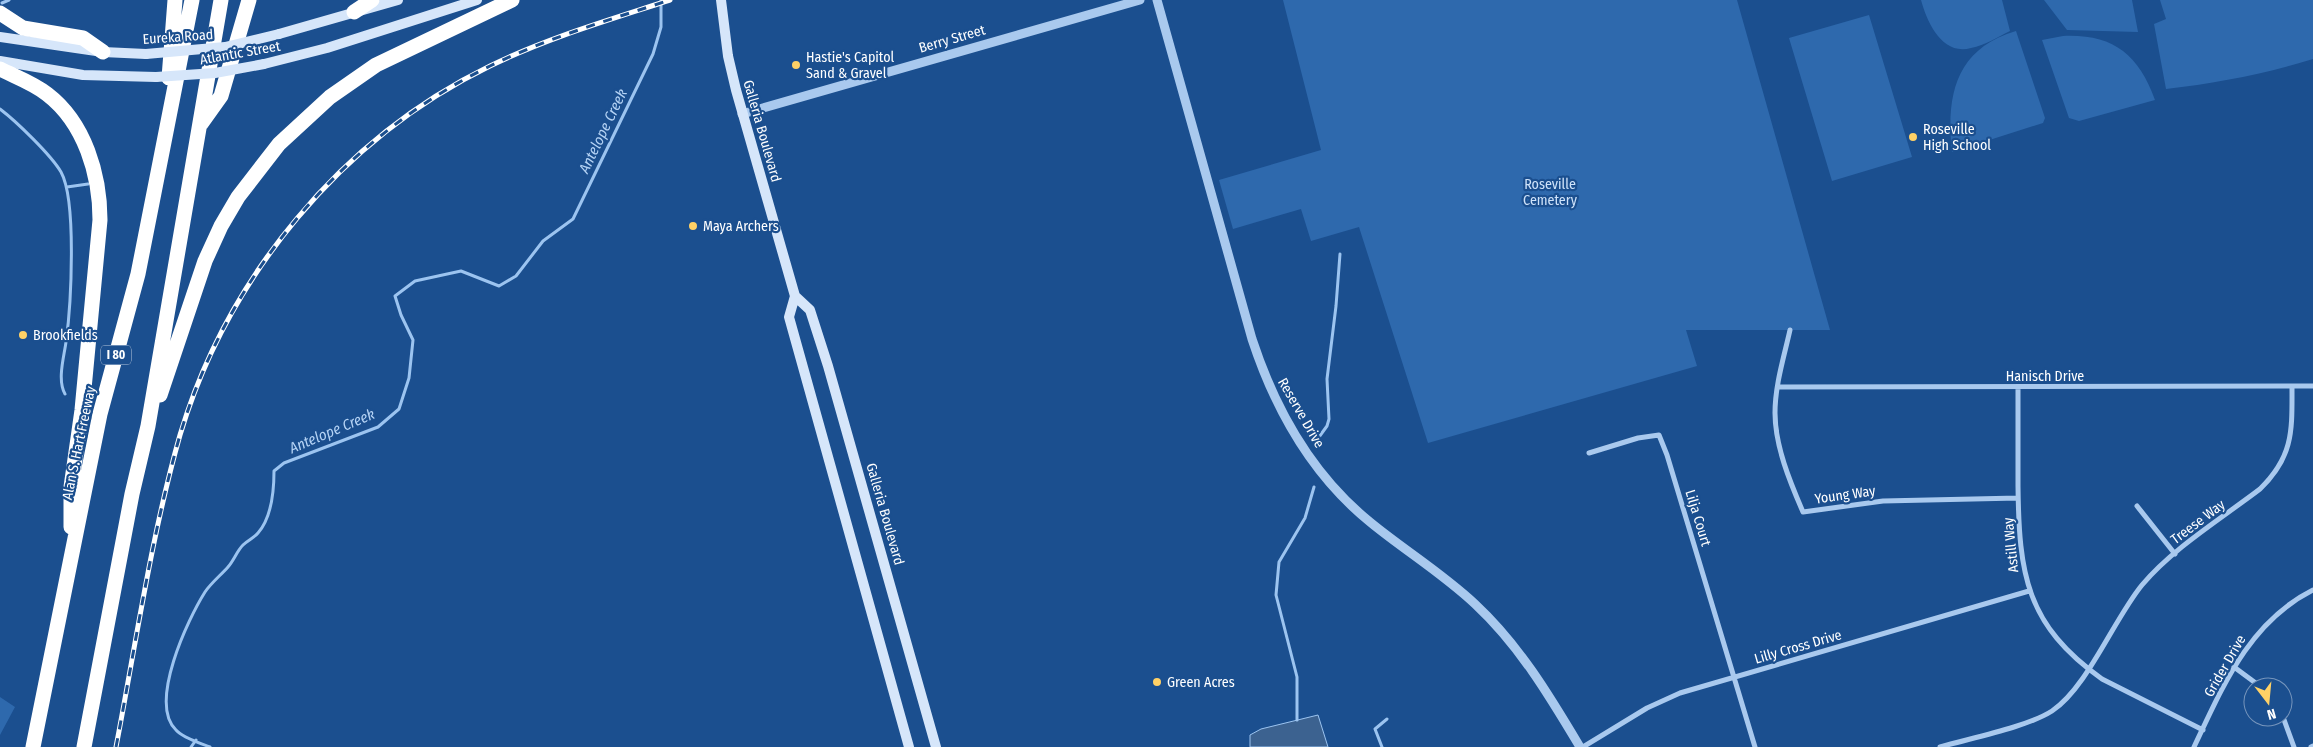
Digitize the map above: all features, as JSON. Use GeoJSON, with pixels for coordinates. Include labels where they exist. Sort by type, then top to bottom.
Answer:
{"type":"FeatureCollection","features":[{"type":"Feature","properties":{"kind":"highway"},"geometry":{"type":"LineString","coordinates":[[163,151],[175,0]]}},
{"type":"Feature","properties":{"kind":"highway","name":"Alan S. Hart Freeway"},"geometry":{"type":"LineString","coordinates":[[33,747],[100,414],[138,274],[192,0]]}},
{"type":"Feature","properties":{"kind":"highway"},"geometry":{"type":"LineString","coordinates":[[84,747],[131,503],[148,426],[221,0]]}},
{"type":"Feature","properties":{"kind":"highway"},"geometry":{"type":"LineString","coordinates":[[198,127],[221,96],[249,0]]}},
{"type":"Feature","properties":{"kind":"highway"},"geometry":{"type":"LineString","coordinates":[[354,12],[372,0]]}},
{"type":"Feature","properties":{"kind":"highway"},"geometry":{"type":"LineString","coordinates":[[148,426],[176,350],[205,261],[221,226],[238,197],[279,144],[330,97],[376,64],[512,0]]}},
{"type":"Feature","properties":{"kind":"highway"},"geometry":{"type":"LineString","coordinates":[[0,12],[23,28],[83,38],[103,52]]}},
{"type":"Feature","properties":{"kind":"highway"},"geometry":{"type":"LineString","coordinates":[[0,69],[48,94],[70,117],[92,164],[99,191],[100,220],[92,311],[72,487],[71,560]]}},
{"type":"Feature","properties":{"kind":"main road"},"geometry":{"type":"LineString","coordinates":[[354,12],[398,0]]}},
{"type":"Feature","properties":{"kind":"main road","name":"Atlantic Street"},"geometry":{"type":"LineString","coordinates":[[0,61],[83,75],[121,77],[188,76],[264,64],[327,48],[476,0]]}},
{"type":"Feature","properties":{"kind":"main road","name":"Galleria Boulevard"},"geometry":{"type":"LineString","coordinates":[[721,0],[728,56],[742,114],[795,296],[810,310],[828,366],[936,747]]}},
{"type":"Feature","properties":{"kind":"main road","name":"Eureka Road"},"geometry":{"type":"LineString","coordinates":[[0,37],[103,52],[146,54],[225,47],[279,34],[354,12]]}},
{"type":"Feature","properties":{"kind":"main road","name":"Galleria Boulevard"},"geometry":{"type":"LineString","coordinates":[[795,296],[789,317],[909,747]]}},
{"type":"Feature","properties":{"kind":"street","name":"Berry Street"},"geometry":{"type":"LineString","coordinates":[[742,114],[1140,0]]}},
{"type":"Feature","properties":{"kind":"street","name":"Reserve Drive"},"geometry":{"type":"LineString","coordinates":[[1157,0],[1252,340],[1267,383],[1289,426],[1316,465],[1352,506],[1464,594],[1509,640],[1538,678],[1581,747]]}},
{"type":"Feature","properties":{"kind":"street","name":"Young Way"},"geometry":{"type":"LineString","coordinates":[[1790,330],[1778,387],[1776,428],[1794,491],[1803,512],[1883,500],[2018,498]]}},
{"type":"Feature","properties":{"kind":"street","name":"Treese Way"},"geometry":{"type":"LineString","coordinates":[[2088,669],[2130,599],[2144,582],[2175,554],[2260,489],[2277,471],[2288,452],[2291,438],[2292,386]]}},
{"type":"Feature","properties":{"kind":"street","name":"Hanisch Drive"},"geometry":{"type":"LineString","coordinates":[[1778,387],[2313,386]]}},
{"type":"Feature","properties":{"kind":"street","name":"Astill Way"},"geometry":{"type":"LineString","coordinates":[[2018,387],[2020,549],[2029,590],[2036,605],[2054,635],[2088,669],[2102,679],[2203,730]]}},
{"type":"Feature","properties":{"kind":"street","name":"Lilja Court"},"geometry":{"type":"LineString","coordinates":[[1589,453],[1638,438],[1659,435],[1667,455],[1734,677]]}},
{"type":"Feature","properties":{"kind":"street"},"geometry":{"type":"LineString","coordinates":[[2137,506],[2175,554]]}},
{"type":"Feature","properties":{"kind":"street","name":"Lilly Cross Drive"},"geometry":{"type":"LineString","coordinates":[[1581,747],[1665,699],[2029,590]]}},
{"type":"Feature","properties":{"kind":"street","name":"Grider Drive"},"geometry":{"type":"LineString","coordinates":[[2194,747],[2243,652],[2266,624],[2287,606],[2313,590]]}},
{"type":"Feature","properties":{"kind":"street"},"geometry":{"type":"LineString","coordinates":[[2234,667],[2248,677]]}},
{"type":"Feature","properties":{"kind":"street"},"geometry":{"type":"LineString","coordinates":[[1940,747],[2028,721],[2048,713],[2064,701],[2088,669]]}},
{"type":"Feature","properties":{"kind":"street"},"geometry":{"type":"LineString","coordinates":[[1734,677],[1754,747]]}},
{"type":"Feature","properties":{"kind":"street"},"geometry":{"type":"LineString","coordinates":[[2287,727],[2294,747]]}},
{"type":"Feature","properties":{"kind":"green space","name":"Roseville Cemetery"},"geometry":{"type":"Polygon","coordinates":[[[1283,0],[1737,0],[1830,330],[1686,330],[1697,366],[1428,443],[1359,227],[1311,241],[1301,209],[1233,229],[1219,180],[1321,150],[1283,0]]]}},
{"type":"Feature","properties":{"kind":"green space"},"geometry":{"type":"Polygon","coordinates":[[[1921,0],[2002,0],[2010,31],[1976,47],[1961,49],[1952,47],[1937,35],[1927,18],[1921,0]]]}},
{"type":"Feature","properties":{"kind":"green space"},"geometry":{"type":"Polygon","coordinates":[[[2044,0],[2132,0],[2138,32],[2067,30],[2044,0]]]}},
{"type":"Feature","properties":{"kind":"green space"},"geometry":{"type":"Polygon","coordinates":[[[2160,0],[2313,0],[2313,59],[2240,77],[2166,89],[2154,24],[2166,19],[2160,0]]]}},
{"type":"Feature","properties":{"kind":"green space"},"geometry":{"type":"Polygon","coordinates":[[[1869,15],[1912,157],[1832,181],[1789,38],[1869,15]]]}},
{"type":"Feature","properties":{"kind":"green space"},"geometry":{"type":"Polygon","coordinates":[[[2016,31],[2045,118],[2043,123],[1952,152],[1951,112],[1959,77],[1967,62],[1979,50],[1995,39],[2016,31]]]}},
{"type":"Feature","properties":{"kind":"green space"},"geometry":{"type":"Polygon","coordinates":[[[2063,36],[2080,36],[2096,39],[2109,43],[2121,50],[2140,70],[2155,100],[2079,121],[2069,118],[2042,40],[2063,36]]]}},
{"type":"Feature","properties":{"kind":"green space"},"geometry":{"type":"Polygon","coordinates":[[[0,697],[15,707],[0,735],[0,697]]]}},
{"type":"Feature","properties":{"kind":"shaded area"},"geometry":{"type":"Polygon","coordinates":[[[1318,715],[1328,747],[1250,747],[1250,735],[1261,729],[1318,715]]]}},
{"type":"Feature","properties":{"kind":"waterway"},"geometry":{"type":"LineString","coordinates":[[2,3],[9,0]]}},
{"type":"Feature","properties":{"kind":"waterway","name":"Antelope Creek"},"geometry":{"type":"LineString","coordinates":[[210,747],[187,738],[176,730],[169,717],[166,701],[168,682],[181,640],[205,592],[228,567],[243,545],[263,527],[273,495],[274,471],[284,463],[378,427],[399,409],[409,378],[413,340],[401,315],[395,296],[415,281],[461,271],[499,286],[516,276],[543,241],[573,219],[653,54],[661,27],[661,0]]}},
{"type":"Feature","properties":{"kind":"waterway"},"geometry":{"type":"LineString","coordinates":[[0,109],[42,148],[61,172],[66,186],[71,229],[71,280],[68,326],[61,375],[65,394]]}},
{"type":"Feature","properties":{"kind":"waterway"},"geometry":{"type":"LineString","coordinates":[[67,187],[88,184]]}},
{"type":"Feature","properties":{"kind":"waterway"},"geometry":{"type":"LineString","coordinates":[[1319,437],[1327,426],[1329,419],[1327,379],[1340,254]]}},
{"type":"Feature","properties":{"kind":"waterway"},"geometry":{"type":"LineString","coordinates":[[1297,720],[1297,677],[1276,595],[1279,562],[1305,518],[1314,487]]}},
{"type":"Feature","properties":{"kind":"waterway"},"geometry":{"type":"LineString","coordinates":[[1382,747],[1375,729],[1387,719]]}},
{"type":"Feature","properties":{"kind":"waterway"},"geometry":{"type":"LineString","coordinates":[[191,747],[196,740]]}},
{"type":"Feature","properties":{"kind":"railway"},"geometry":{"type":"LineString","coordinates":[[116,747],[152,551],[180,435],[201,377],[227,321],[260,268],[297,218],[339,173],[386,132],[436,96],[512,56],[578,30],[670,0]]}},
{"type":"Feature","properties":{"kind":"place","name":"Hastie's Capitol Sand & Gravel"},"geometry":{"type":"Point","coordinates":[796,65]}},
{"type":"Feature","properties":{"kind":"place","name":"Roseville High School"},"geometry":{"type":"Point","coordinates":[1913,137]}},
{"type":"Feature","properties":{"kind":"place","name":"Maya Archers"},"geometry":{"type":"Point","coordinates":[693,226]}},
{"type":"Feature","properties":{"kind":"place","name":"Brookfields"},"geometry":{"type":"Point","coordinates":[23,335]}},
{"type":"Feature","properties":{"kind":"place","name":"Green Acres"},"geometry":{"type":"Point","coordinates":[1157,682]}}]}
